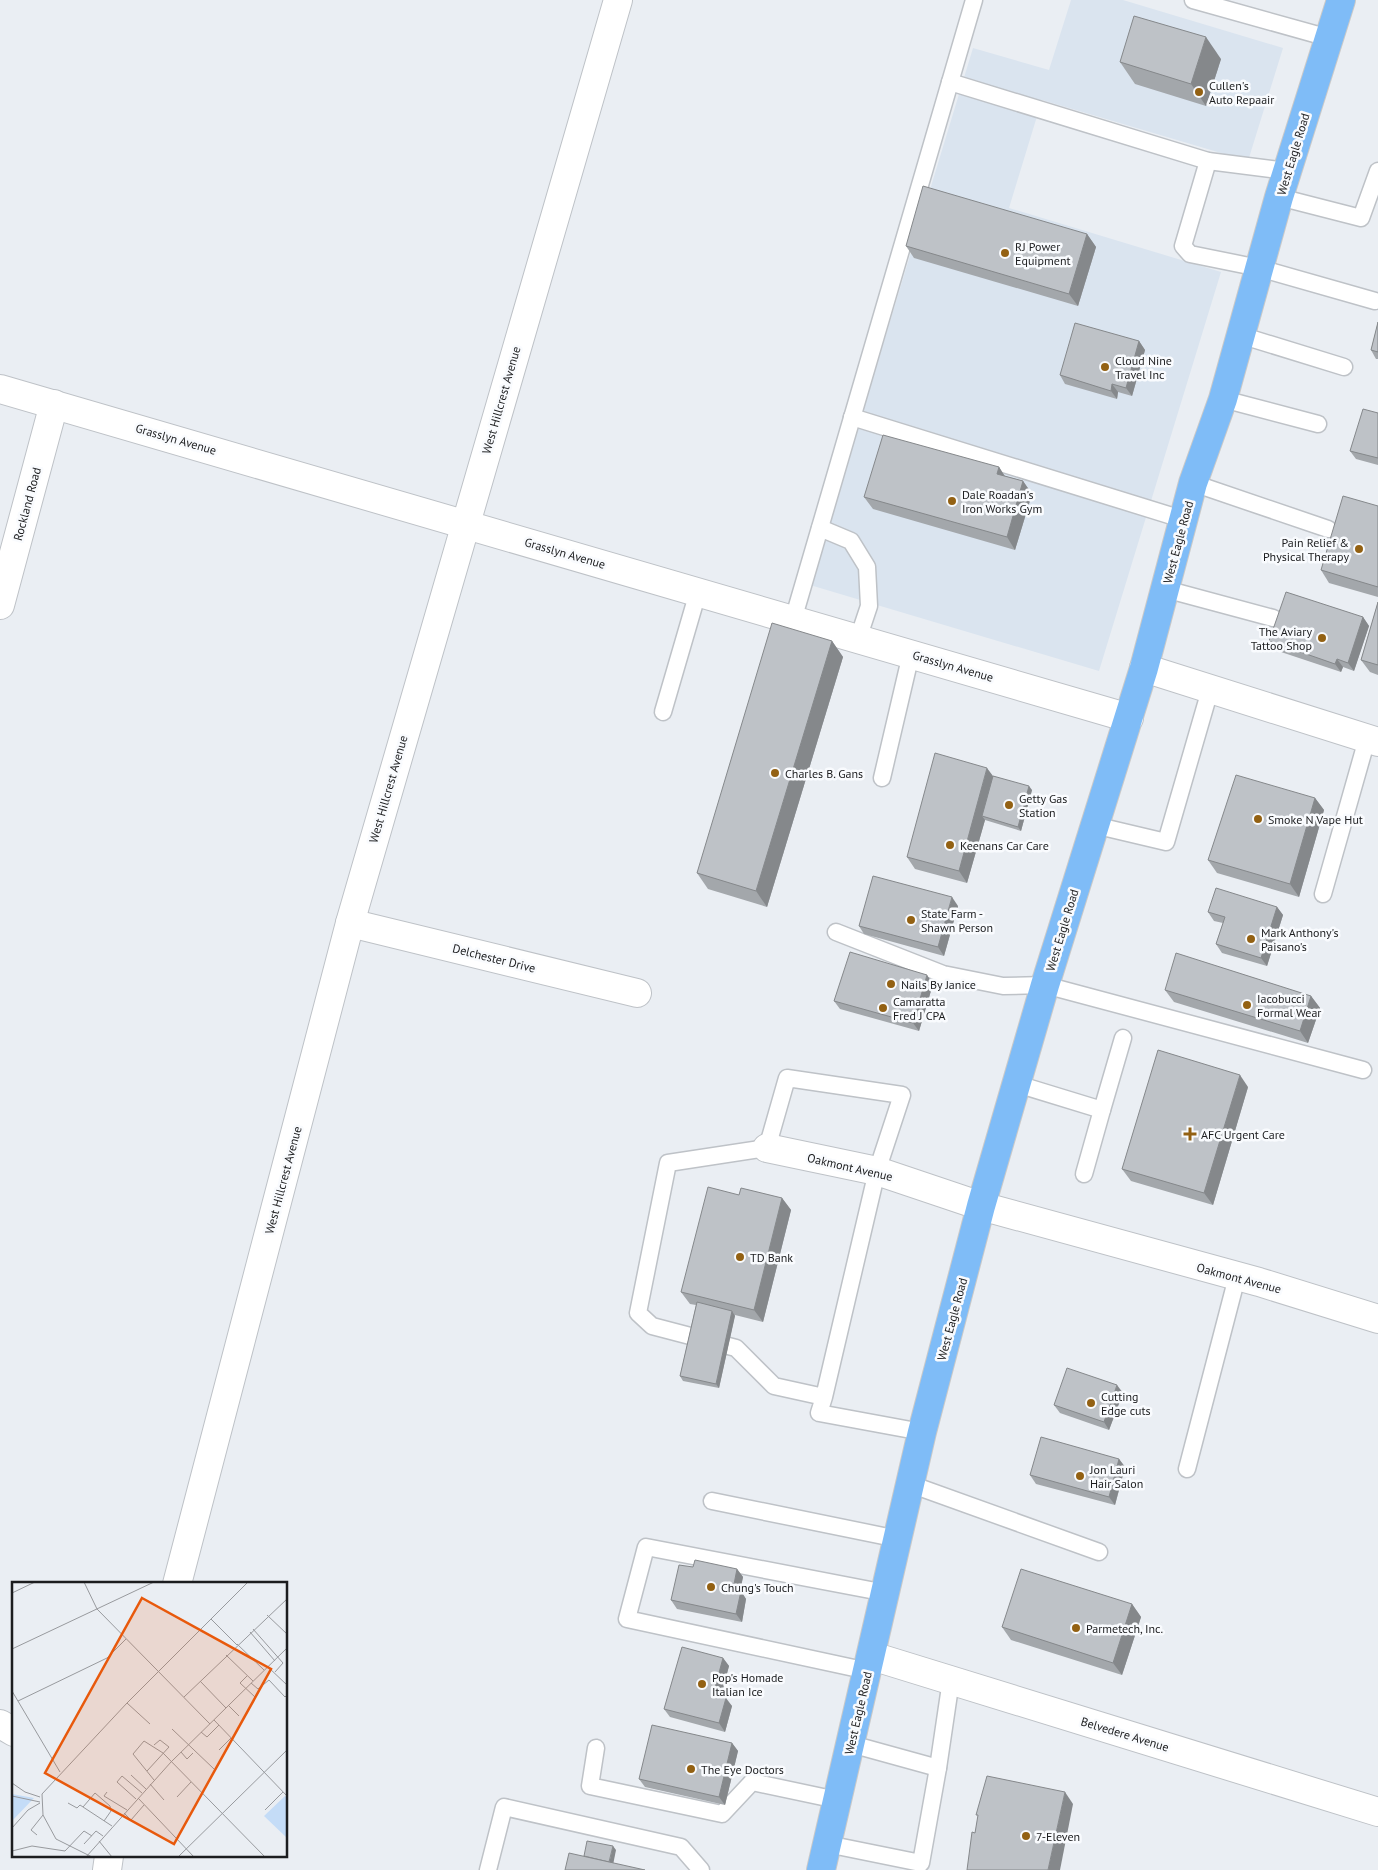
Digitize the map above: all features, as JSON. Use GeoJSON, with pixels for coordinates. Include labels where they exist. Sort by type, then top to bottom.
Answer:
{"type":"FeatureCollection","features":[{"type":"Feature","properties":{"kind":"main road","name":"West Eagle Road"},"geometry":{"type":"LineString","coordinates":[[824,1857],[922,1432],[981,1206],[1045,985],[1144,668],[1185,520],[1193,483],[1223,399],[1279,197],[1341,0]]}},
{"type":"Feature","properties":{"kind":"street","name":"West Hillcrest Avenue"},"geometry":{"type":"LineString","coordinates":[[178,1582],[350,923],[464,523],[618,0]]}},
{"type":"Feature","properties":{"kind":"street","name":"Grasslyn Avenue"},"geometry":{"type":"LineString","coordinates":[[0,388],[1129,718]]}},
{"type":"Feature","properties":{"kind":"street","name":"Rockland Road"},"geometry":{"type":"LineString","coordinates":[[0,605],[54,404]]}},
{"type":"Feature","properties":{"kind":"street"},"geometry":{"type":"LineString","coordinates":[[1144,668],[1373,741]]}},
{"type":"Feature","properties":{"kind":"street","name":"Delchester Drive"},"geometry":{"type":"LineString","coordinates":[[350,923],[637,993]]}},
{"type":"Feature","properties":{"kind":"street","name":"Oakmont Avenue"},"geometry":{"type":"LineString","coordinates":[[767,1148],[877,1171],[981,1206],[1258,1282],[1378,1319]]}},
{"type":"Feature","properties":{"kind":"street","name":"Belvedere Avenue"},"geometry":{"type":"LineString","coordinates":[[870,1664],[951,1680],[1378,1812]]}},
{"type":"Feature","properties":{"kind":"street"},"geometry":{"type":"LineString","coordinates":[[0,1724],[12,1731]]}},
{"type":"Feature","properties":{"kind":"lane"},"geometry":{"type":"LineString","coordinates":[[793,620],[974,0]]}},
{"type":"Feature","properties":{"kind":"lane"},"geometry":{"type":"LineString","coordinates":[[1192,0],[1329,38]]}},
{"type":"Feature","properties":{"kind":"lane"},"geometry":{"type":"LineString","coordinates":[[950,82],[1208,161],[1287,171]]}},
{"type":"Feature","properties":{"kind":"lane"},"geometry":{"type":"LineString","coordinates":[[1208,161],[1183,246],[1185,250],[1190,254],[1259,268],[1375,300]]}},
{"type":"Feature","properties":{"kind":"lane"},"geometry":{"type":"LineString","coordinates":[[1279,197],[1361,218],[1378,171]]}},
{"type":"Feature","properties":{"kind":"lane"},"geometry":{"type":"LineString","coordinates":[[1240,335],[1344,367]]}},
{"type":"Feature","properties":{"kind":"lane"},"geometry":{"type":"LineString","coordinates":[[1223,399],[1318,424]]}},
{"type":"Feature","properties":{"kind":"lane"},"geometry":{"type":"LineString","coordinates":[[852,417],[1185,520]]}},
{"type":"Feature","properties":{"kind":"lane"},"geometry":{"type":"LineString","coordinates":[[1193,483],[1328,529]]}},
{"type":"Feature","properties":{"kind":"lane"},"geometry":{"type":"LineString","coordinates":[[820,528],[850,541],[867,567],[868,606],[858,639]]}},
{"type":"Feature","properties":{"kind":"lane"},"geometry":{"type":"LineString","coordinates":[[1166,588],[1273,618]]}},
{"type":"Feature","properties":{"kind":"lane"},"geometry":{"type":"LineString","coordinates":[[663,712],[698,592]]}},
{"type":"Feature","properties":{"kind":"lane"},"geometry":{"type":"LineString","coordinates":[[882,778],[911,654]]}},
{"type":"Feature","properties":{"kind":"lane"},"geometry":{"type":"LineString","coordinates":[[1094,825],[1166,842],[1210,690]]}},
{"type":"Feature","properties":{"kind":"lane"},"geometry":{"type":"LineString","coordinates":[[1322,894],[1373,741]]}},
{"type":"Feature","properties":{"kind":"lane"},"geometry":{"type":"LineString","coordinates":[[836,932],[943,974],[1003,986],[1045,985],[1363,1070]]}},
{"type":"Feature","properties":{"kind":"lane"},"geometry":{"type":"LineString","coordinates":[[1084,1174],[1123,1038]]}},
{"type":"Feature","properties":{"kind":"lane"},"geometry":{"type":"LineString","coordinates":[[767,1148],[787,1078],[902,1095],[877,1171],[819,1413],[922,1432]]}},
{"type":"Feature","properties":{"kind":"lane"},"geometry":{"type":"LineString","coordinates":[[1017,1084],[1102,1110]]}},
{"type":"Feature","properties":{"kind":"lane","name":"Oakmont Avenue"},"geometry":{"type":"LineString","coordinates":[[767,1148],[668,1162],[638,1313],[652,1326],[736,1348],[774,1386],[824,1397]]}},
{"type":"Feature","properties":{"kind":"lane"},"geometry":{"type":"LineString","coordinates":[[1187,1470],[1237,1277]]}},
{"type":"Feature","properties":{"kind":"lane"},"geometry":{"type":"LineString","coordinates":[[910,1484],[1099,1552]]}},
{"type":"Feature","properties":{"kind":"lane"},"geometry":{"type":"LineString","coordinates":[[712,1501],[898,1539]]}},
{"type":"Feature","properties":{"kind":"lane"},"geometry":{"type":"LineString","coordinates":[[870,1664],[627,1619],[646,1547],[886,1593]]}},
{"type":"Feature","properties":{"kind":"lane"},"geometry":{"type":"LineString","coordinates":[[824,1857],[921,1863],[951,1680]]}},
{"type":"Feature","properties":{"kind":"lane"},"geometry":{"type":"LineString","coordinates":[[851,1744],[938,1768]]}},
{"type":"Feature","properties":{"kind":"lane"},"geometry":{"type":"LineString","coordinates":[[596,1748],[590,1786],[722,1814],[752,1782],[838,1800]]}},
{"type":"Feature","properties":{"kind":"lane"},"geometry":{"type":"LineString","coordinates":[[488,1870],[504,1807],[681,1848],[701,1870]]}},
{"type":"Feature","properties":{"kind":"shaded area"},"geometry":{"type":"Polygon","coordinates":[[[1071,0],[1123,0],[1283,48],[1248,161],[1042,100],[1009,208],[1221,272],[1099,671],[810,585],[973,48],[1049,70],[1071,0]]]}},
{"type":"Feature","properties":{"kind":"building"},"geometry":{"type":"Polygon","coordinates":[[[1134,16],[1206,37],[1191,84],[1120,62],[1134,16]]]}},
{"type":"Feature","properties":{"kind":"building","name":"RJ Power Equipment"},"geometry":{"type":"Polygon","coordinates":[[[923,186],[1087,234],[1069,294],[906,246],[923,186]]]}},
{"type":"Feature","properties":{"kind":"building"},"geometry":{"type":"Polygon","coordinates":[[[1378,322],[1378,352],[1371,350],[1378,322]]]}},
{"type":"Feature","properties":{"kind":"building","name":"Cloud Nine Travel Inc"},"geometry":{"type":"Polygon","coordinates":[[[1075,323],[1139,341],[1126,388],[1112,384],[1111,391],[1060,375],[1075,323]]]}},
{"type":"Feature","properties":{"kind":"building"},"geometry":{"type":"Polygon","coordinates":[[[1363,409],[1378,413],[1378,458],[1350,451],[1363,409]]]}},
{"type":"Feature","properties":{"kind":"building","name":"Dale Roadan's Iron Works Gym"},"geometry":{"type":"Polygon","coordinates":[[[883,435],[999,467],[997,474],[1023,481],[1007,537],[864,497],[883,435]]]}},
{"type":"Feature","properties":{"kind":"building","name":"Pain Relief & Physical Therapy"},"geometry":{"type":"Polygon","coordinates":[[[1343,496],[1378,506],[1378,587],[1321,570],[1343,496]]]}},
{"type":"Feature","properties":{"kind":"building","name":"The Aviary Tattoo Shop"},"geometry":{"type":"Polygon","coordinates":[[[1286,592],[1363,617],[1348,663],[1337,659],[1335,664],[1269,641],[1286,592]]]}},
{"type":"Feature","properties":{"kind":"building"},"geometry":{"type":"Polygon","coordinates":[[[1378,602],[1378,665],[1361,660],[1378,602]]]}},
{"type":"Feature","properties":{"kind":"building","name":"Charles B. Gans"},"geometry":{"type":"Polygon","coordinates":[[[772,623],[832,641],[756,891],[697,873],[772,623]]]}},
{"type":"Feature","properties":{"kind":"building","name":"Keenans Car Care"},"geometry":{"type":"Polygon","coordinates":[[[935,753],[987,768],[959,871],[907,857],[935,753]]]}},
{"type":"Feature","properties":{"kind":"building"},"geometry":{"type":"Polygon","coordinates":[[[1236,775],[1315,798],[1290,884],[1208,860],[1236,775]]]}},
{"type":"Feature","properties":{"kind":"building","name":"Getty Gas Station"},"geometry":{"type":"Polygon","coordinates":[[[993,776],[1029,786],[1018,827],[982,816],[993,776]]]}},
{"type":"Feature","properties":{"kind":"building","name":"State Farm - Shawn Person"},"geometry":{"type":"Polygon","coordinates":[[[873,876],[952,897],[938,947],[859,926],[873,876]]]}},
{"type":"Feature","properties":{"kind":"building","name":"Mark Anthony's Paisano's"},"geometry":{"type":"Polygon","coordinates":[[[1216,888],[1277,907],[1261,958],[1216,944],[1225,917],[1208,912],[1216,888]]]}},
{"type":"Feature","properties":{"kind":"building"},"geometry":{"type":"Polygon","coordinates":[[[850,952],[927,975],[913,1023],[834,1001],[850,952]]]}},
{"type":"Feature","properties":{"kind":"building","name":"Iacobucci Formal Wear"},"geometry":{"type":"Polygon","coordinates":[[[1176,953],[1311,996],[1300,1031],[1165,990],[1176,953]]]}},
{"type":"Feature","properties":{"kind":"building","name":"AFC Urgent Care"},"geometry":{"type":"Polygon","coordinates":[[[1158,1050],[1240,1075],[1204,1193],[1122,1169],[1158,1050]]]}},
{"type":"Feature","properties":{"kind":"building","name":"TD Bank"},"geometry":{"type":"Polygon","coordinates":[[[708,1187],[739,1195],[741,1188],[782,1198],[754,1310],[681,1292],[708,1187]]]}},
{"type":"Feature","properties":{"kind":"building"},"geometry":{"type":"Polygon","coordinates":[[[697,1302],[732,1311],[716,1384],[680,1376],[697,1302]]]}},
{"type":"Feature","properties":{"kind":"building","name":"Cutting Edge cuts"},"geometry":{"type":"Polygon","coordinates":[[[1067,1368],[1117,1385],[1104,1422],[1054,1405],[1067,1368]]]}},
{"type":"Feature","properties":{"kind":"building","name":"Jon Lauri Hair Salon"},"geometry":{"type":"Polygon","coordinates":[[[1041,1437],[1119,1459],[1109,1497],[1030,1475],[1041,1437]]]}},
{"type":"Feature","properties":{"kind":"building","name":"Chung's Touch"},"geometry":{"type":"Polygon","coordinates":[[[695,1560],[737,1569],[733,1589],[741,1591],[736,1614],[671,1600],[679,1565],[693,1567],[695,1560]]]}},
{"type":"Feature","properties":{"kind":"building","name":"Parmetech, Inc."},"geometry":{"type":"Polygon","coordinates":[[[1021,1569],[1132,1604],[1113,1663],[1002,1627],[1021,1569]]]}},
{"type":"Feature","properties":{"kind":"building","name":"Pop's Homade Italian Ice"},"geometry":{"type":"Polygon","coordinates":[[[682,1647],[723,1658],[713,1695],[726,1698],[719,1723],[664,1709],[682,1647]]]}},
{"type":"Feature","properties":{"kind":"building","name":"The Eye Doctors"},"geometry":{"type":"Polygon","coordinates":[[[652,1725],[732,1743],[719,1797],[639,1779],[652,1725]]]}},
{"type":"Feature","properties":{"kind":"building","name":"7-Eleven"},"geometry":{"type":"Polygon","coordinates":[[[987,1776],[1065,1792],[1048,1870],[967,1870],[972,1832],[975,1833],[978,1815],[976,1815],[987,1776]]]}},
{"type":"Feature","properties":{"kind":"building"},"geometry":{"type":"Polygon","coordinates":[[[587,1841],[613,1846],[609,1862],[584,1856],[587,1841]]]}},
{"type":"Feature","properties":{"kind":"building"},"geometry":{"type":"Polygon","coordinates":[[[569,1853],[645,1870],[565,1870],[569,1853]]]}},
{"type":"Feature","properties":{"kind":"place","name":"Cullen's Auto Repaair"},"geometry":{"type":"Point","coordinates":[1199,92]}},
{"type":"Feature","properties":{"kind":"place","name":"RJ Power Equipment"},"geometry":{"type":"Point","coordinates":[1005,253]}},
{"type":"Feature","properties":{"kind":"place","name":"Cloud Nine Travel Inc"},"geometry":{"type":"Point","coordinates":[1105,367]}},
{"type":"Feature","properties":{"kind":"place","name":"Dale Roadan's Iron Works Gym"},"geometry":{"type":"Point","coordinates":[952,501]}},
{"type":"Feature","properties":{"kind":"place","name":"Pain Relief & Physical Therapy"},"geometry":{"type":"Point","coordinates":[1359,549]}},
{"type":"Feature","properties":{"kind":"place","name":"The Aviary Tattoo Shop"},"geometry":{"type":"Point","coordinates":[1322,638]}},
{"type":"Feature","properties":{"kind":"place","name":"Charles B. Gans"},"geometry":{"type":"Point","coordinates":[775,773]}},
{"type":"Feature","properties":{"kind":"place","name":"Getty Gas Station"},"geometry":{"type":"Point","coordinates":[1009,805]}},
{"type":"Feature","properties":{"kind":"place","name":"Smoke N Vape Hut"},"geometry":{"type":"Point","coordinates":[1258,819]}},
{"type":"Feature","properties":{"kind":"place","name":"Keenans Car Care"},"geometry":{"type":"Point","coordinates":[950,845]}},
{"type":"Feature","properties":{"kind":"place","name":"State Farm - Shawn Person"},"geometry":{"type":"Point","coordinates":[911,920]}},
{"type":"Feature","properties":{"kind":"place","name":"Mark Anthony's Paisano's"},"geometry":{"type":"Point","coordinates":[1251,939]}},
{"type":"Feature","properties":{"kind":"place","name":"Nails By Janice"},"geometry":{"type":"Point","coordinates":[891,984]}},
{"type":"Feature","properties":{"kind":"place","name":"Iacobucci Formal Wear"},"geometry":{"type":"Point","coordinates":[1247,1005]}},
{"type":"Feature","properties":{"kind":"place","name":"Camaratta Fred J CPA"},"geometry":{"type":"Point","coordinates":[883,1008]}},
{"type":"Feature","properties":{"kind":"place","name":"AFC Urgent Care"},"geometry":{"type":"Point","coordinates":[1190,1134]}},
{"type":"Feature","properties":{"kind":"place","name":"TD Bank"},"geometry":{"type":"Point","coordinates":[740,1257]}},
{"type":"Feature","properties":{"kind":"place","name":"Cutting Edge cuts"},"geometry":{"type":"Point","coordinates":[1091,1403]}},
{"type":"Feature","properties":{"kind":"place","name":"Jon Lauri Hair Salon"},"geometry":{"type":"Point","coordinates":[1080,1476]}},
{"type":"Feature","properties":{"kind":"place","name":"Chung's Touch"},"geometry":{"type":"Point","coordinates":[711,1587]}},
{"type":"Feature","properties":{"kind":"place","name":"Parmetech, Inc."},"geometry":{"type":"Point","coordinates":[1076,1628]}},
{"type":"Feature","properties":{"kind":"place","name":"Pop's Homade Italian Ice"},"geometry":{"type":"Point","coordinates":[702,1684]}},
{"type":"Feature","properties":{"kind":"place","name":"The Eye Doctors"},"geometry":{"type":"Point","coordinates":[691,1769]}},
{"type":"Feature","properties":{"kind":"place","name":"7-Eleven"},"geometry":{"type":"Point","coordinates":[1026,1836]}}]}
